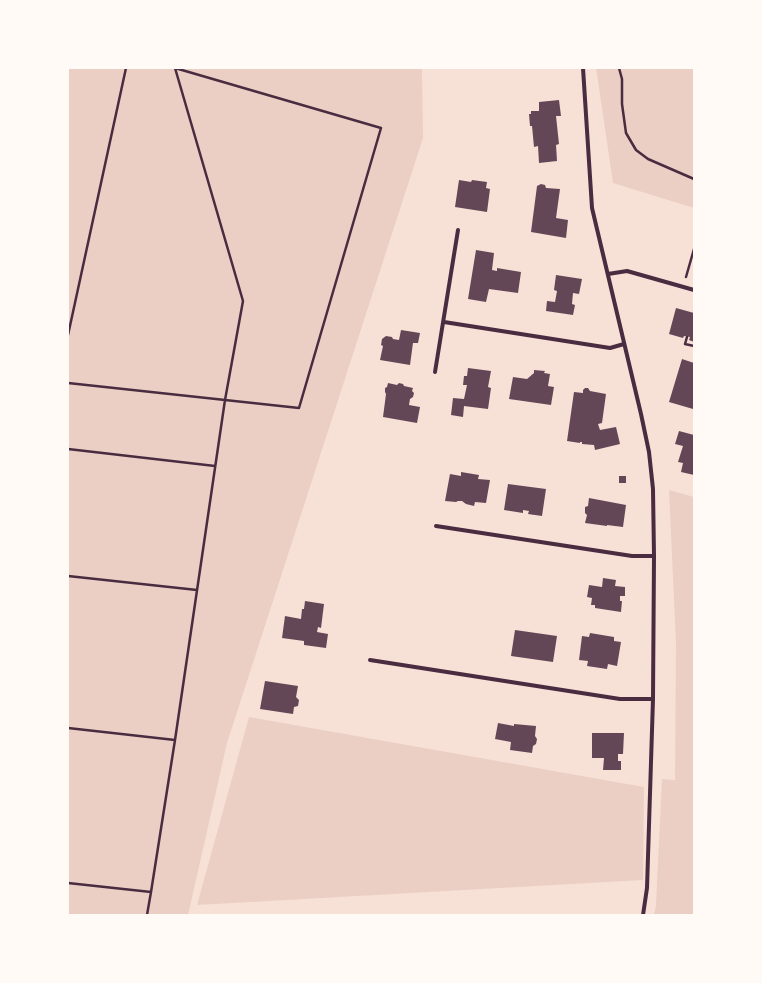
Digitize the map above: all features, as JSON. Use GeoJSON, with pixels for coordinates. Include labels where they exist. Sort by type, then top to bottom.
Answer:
{"type":"FeatureCollection","features":[{"type":"Feature","properties":{"kind":"street"},"geometry":{"type":"LineString","coordinates":[[583,68],[592,208],[641,414],[649,452],[653,489],[653,699],[647,888],[643,915]]}},
{"type":"Feature","properties":{"kind":"street"},"geometry":{"type":"LineString","coordinates":[[435,372],[458,230]]}},
{"type":"Feature","properties":{"kind":"street"},"geometry":{"type":"LineString","coordinates":[[608,274],[627,271],[694,290]]}},
{"type":"Feature","properties":{"kind":"street"},"geometry":{"type":"LineString","coordinates":[[444,322],[610,348],[624,344]]}},
{"type":"Feature","properties":{"kind":"street"},"geometry":{"type":"LineString","coordinates":[[436,526],[632,556],[654,556]]}},
{"type":"Feature","properties":{"kind":"street"},"geometry":{"type":"LineString","coordinates":[[370,660],[620,699],[653,699]]}},
{"type":"Feature","properties":{"kind":"path"},"geometry":{"type":"LineString","coordinates":[[68,335],[126,68]]}},
{"type":"Feature","properties":{"kind":"path"},"geometry":{"type":"LineString","coordinates":[[147,915],[175,740],[225,400],[243,301],[175,68]]}},
{"type":"Feature","properties":{"kind":"path"},"geometry":{"type":"LineString","coordinates":[[68,383],[299,408],[381,128],[175,68]]}},
{"type":"Feature","properties":{"kind":"path"},"geometry":{"type":"LineString","coordinates":[[620,68],[622,79],[622,104],[626,133],[636,150],[648,159],[694,179]]}},
{"type":"Feature","properties":{"kind":"path"},"geometry":{"type":"LineString","coordinates":[[685,280],[694,249]]}},
{"type":"Feature","properties":{"kind":"path"},"geometry":{"type":"LineString","coordinates":[[687,336],[685,344],[694,346]]}},
{"type":"Feature","properties":{"kind":"path"},"geometry":{"type":"LineString","coordinates":[[68,449],[215,466]]}},
{"type":"Feature","properties":{"kind":"path"},"geometry":{"type":"LineString","coordinates":[[68,576],[197,590]]}},
{"type":"Feature","properties":{"kind":"path"},"geometry":{"type":"LineString","coordinates":[[68,728],[175,740]]}},
{"type":"Feature","properties":{"kind":"path"},"geometry":{"type":"LineString","coordinates":[[68,883],[151,892]]}},
{"type":"Feature","properties":{"kind":"shaded area"},"geometry":{"type":"Polygon","coordinates":[[[68,68],[422,68],[423,138],[227,743],[188,915],[68,915],[68,68]]]}},
{"type":"Feature","properties":{"kind":"shaded area"},"geometry":{"type":"Polygon","coordinates":[[[596,68],[694,68],[694,208],[613,183],[596,68]]]}},
{"type":"Feature","properties":{"kind":"shaded area"},"geometry":{"type":"Polygon","coordinates":[[[669,490],[694,497],[694,915],[654,915],[656,905],[662,779],[675,780],[676,643],[669,490]]]}},
{"type":"Feature","properties":{"kind":"shaded area"},"geometry":{"type":"Polygon","coordinates":[[[249,717],[644,787],[643,880],[197,905],[249,717]]]}},
{"type":"Feature","properties":{"kind":"building"},"geometry":{"type":"Polygon","coordinates":[[[559,100],[561,116],[556,116],[559,144],[556,145],[557,161],[539,163],[538,146],[534,147],[529,114],[531,114],[531,111],[539,111],[539,102],[559,100]]]}},
{"type":"Feature","properties":{"kind":"building"},"geometry":{"type":"Polygon","coordinates":[[[459,180],[487,182],[486,188],[490,189],[487,212],[455,207],[459,180]]]}},
{"type":"Feature","properties":{"kind":"building"},"geometry":{"type":"Polygon","coordinates":[[[541,184],[545,185],[546,188],[560,189],[556,218],[568,220],[566,238],[531,232],[537,186],[541,184]]]}},
{"type":"Feature","properties":{"kind":"building"},"geometry":{"type":"Polygon","coordinates":[[[476,250],[494,253],[492,270],[497,271],[497,268],[521,272],[518,293],[489,289],[486,302],[468,299],[476,250]]]}},
{"type":"Feature","properties":{"kind":"building"},"geometry":{"type":"Polygon","coordinates":[[[556,275],[582,279],[579,294],[573,293],[572,304],[575,305],[573,315],[546,311],[547,301],[555,302],[557,291],[554,290],[556,275]]]}},
{"type":"Feature","properties":{"kind":"building"},"geometry":{"type":"Polygon","coordinates":[[[676,308],[694,313],[694,342],[689,340],[690,337],[684,336],[683,338],[669,334],[676,308]]]}},
{"type":"Feature","properties":{"kind":"building"},"geometry":{"type":"Polygon","coordinates":[[[401,330],[420,333],[418,343],[413,343],[410,365],[380,360],[383,346],[381,345],[382,339],[386,336],[399,340],[401,330]]]}},
{"type":"Feature","properties":{"kind":"building"},"geometry":{"type":"Polygon","coordinates":[[[682,359],[694,363],[693,409],[669,402],[682,359]]]}},
{"type":"Feature","properties":{"kind":"building"},"geometry":{"type":"Polygon","coordinates":[[[468,368],[491,371],[488,387],[491,388],[488,409],[464,406],[463,417],[451,415],[453,398],[464,399],[467,385],[463,385],[464,376],[467,376],[468,368]]]}},
{"type":"Feature","properties":{"kind":"building"},"geometry":{"type":"Polygon","coordinates":[[[534,370],[545,371],[544,373],[550,374],[548,386],[554,387],[551,405],[509,399],[513,377],[527,379],[534,373],[534,370]]]}},
{"type":"Feature","properties":{"kind":"building"},"geometry":{"type":"Polygon","coordinates":[[[388,383],[397,385],[399,383],[413,388],[412,391],[414,393],[413,397],[410,399],[409,405],[420,407],[417,423],[383,417],[386,394],[385,388],[387,387],[388,383]]]}},
{"type":"Feature","properties":{"kind":"building"},"geometry":{"type":"Polygon","coordinates":[[[585,388],[588,388],[590,391],[606,394],[602,423],[598,424],[600,430],[616,427],[620,444],[595,450],[594,445],[582,444],[582,442],[567,441],[574,392],[583,393],[585,388]]]}},
{"type":"Feature","properties":{"kind":"building"},"geometry":{"type":"Polygon","coordinates":[[[679,431],[694,435],[694,475],[681,472],[683,463],[678,462],[683,446],[675,444],[679,431]]]}},
{"type":"Feature","properties":{"kind":"building"},"geometry":{"type":"Polygon","coordinates":[[[461,472],[479,475],[478,479],[490,480],[486,503],[475,502],[474,506],[466,504],[462,501],[445,501],[450,474],[461,476],[461,472]]]}},
{"type":"Feature","properties":{"kind":"building"},"geometry":{"type":"Polygon","coordinates":[[[619,476],[626,476],[626,483],[619,483],[619,476]]]}},
{"type":"Feature","properties":{"kind":"building"},"geometry":{"type":"Polygon","coordinates":[[[508,484],[546,489],[542,516],[528,514],[529,511],[523,510],[523,513],[504,510],[508,484]]]}},
{"type":"Feature","properties":{"kind":"building"},"geometry":{"type":"Polygon","coordinates":[[[589,498],[626,505],[623,527],[585,523],[587,515],[585,513],[585,507],[588,506],[589,498]]]}},
{"type":"Feature","properties":{"kind":"building"},"geometry":{"type":"Polygon","coordinates":[[[603,578],[616,580],[615,586],[625,587],[625,596],[620,596],[620,601],[622,601],[621,612],[595,608],[595,605],[591,605],[592,598],[587,597],[589,585],[602,587],[603,578]]]}},
{"type":"Feature","properties":{"kind":"building"},"geometry":{"type":"Polygon","coordinates":[[[305,601],[324,604],[321,628],[318,627],[317,632],[328,634],[326,648],[304,645],[304,641],[282,638],[285,616],[301,619],[305,601]]]}},
{"type":"Feature","properties":{"kind":"building"},"geometry":{"type":"Polygon","coordinates":[[[515,630],[557,636],[553,662],[511,656],[515,630]]]}},
{"type":"Feature","properties":{"kind":"building"},"geometry":{"type":"Polygon","coordinates":[[[590,633],[614,637],[614,641],[621,642],[617,666],[608,664],[607,669],[587,666],[588,661],[579,660],[582,636],[589,637],[590,633]]]}},
{"type":"Feature","properties":{"kind":"building"},"geometry":{"type":"Polygon","coordinates":[[[265,681],[298,686],[296,697],[299,700],[298,706],[294,707],[293,714],[260,709],[265,681]]]}},
{"type":"Feature","properties":{"kind":"building"},"geometry":{"type":"Polygon","coordinates":[[[498,723],[514,726],[514,724],[536,726],[535,736],[537,739],[536,744],[533,746],[532,753],[510,750],[511,742],[495,739],[498,723]]]}},
{"type":"Feature","properties":{"kind":"building"},"geometry":{"type":"Polygon","coordinates":[[[592,733],[624,733],[623,754],[618,754],[618,761],[621,761],[621,770],[603,770],[604,758],[592,758],[592,733]]]}}]}
